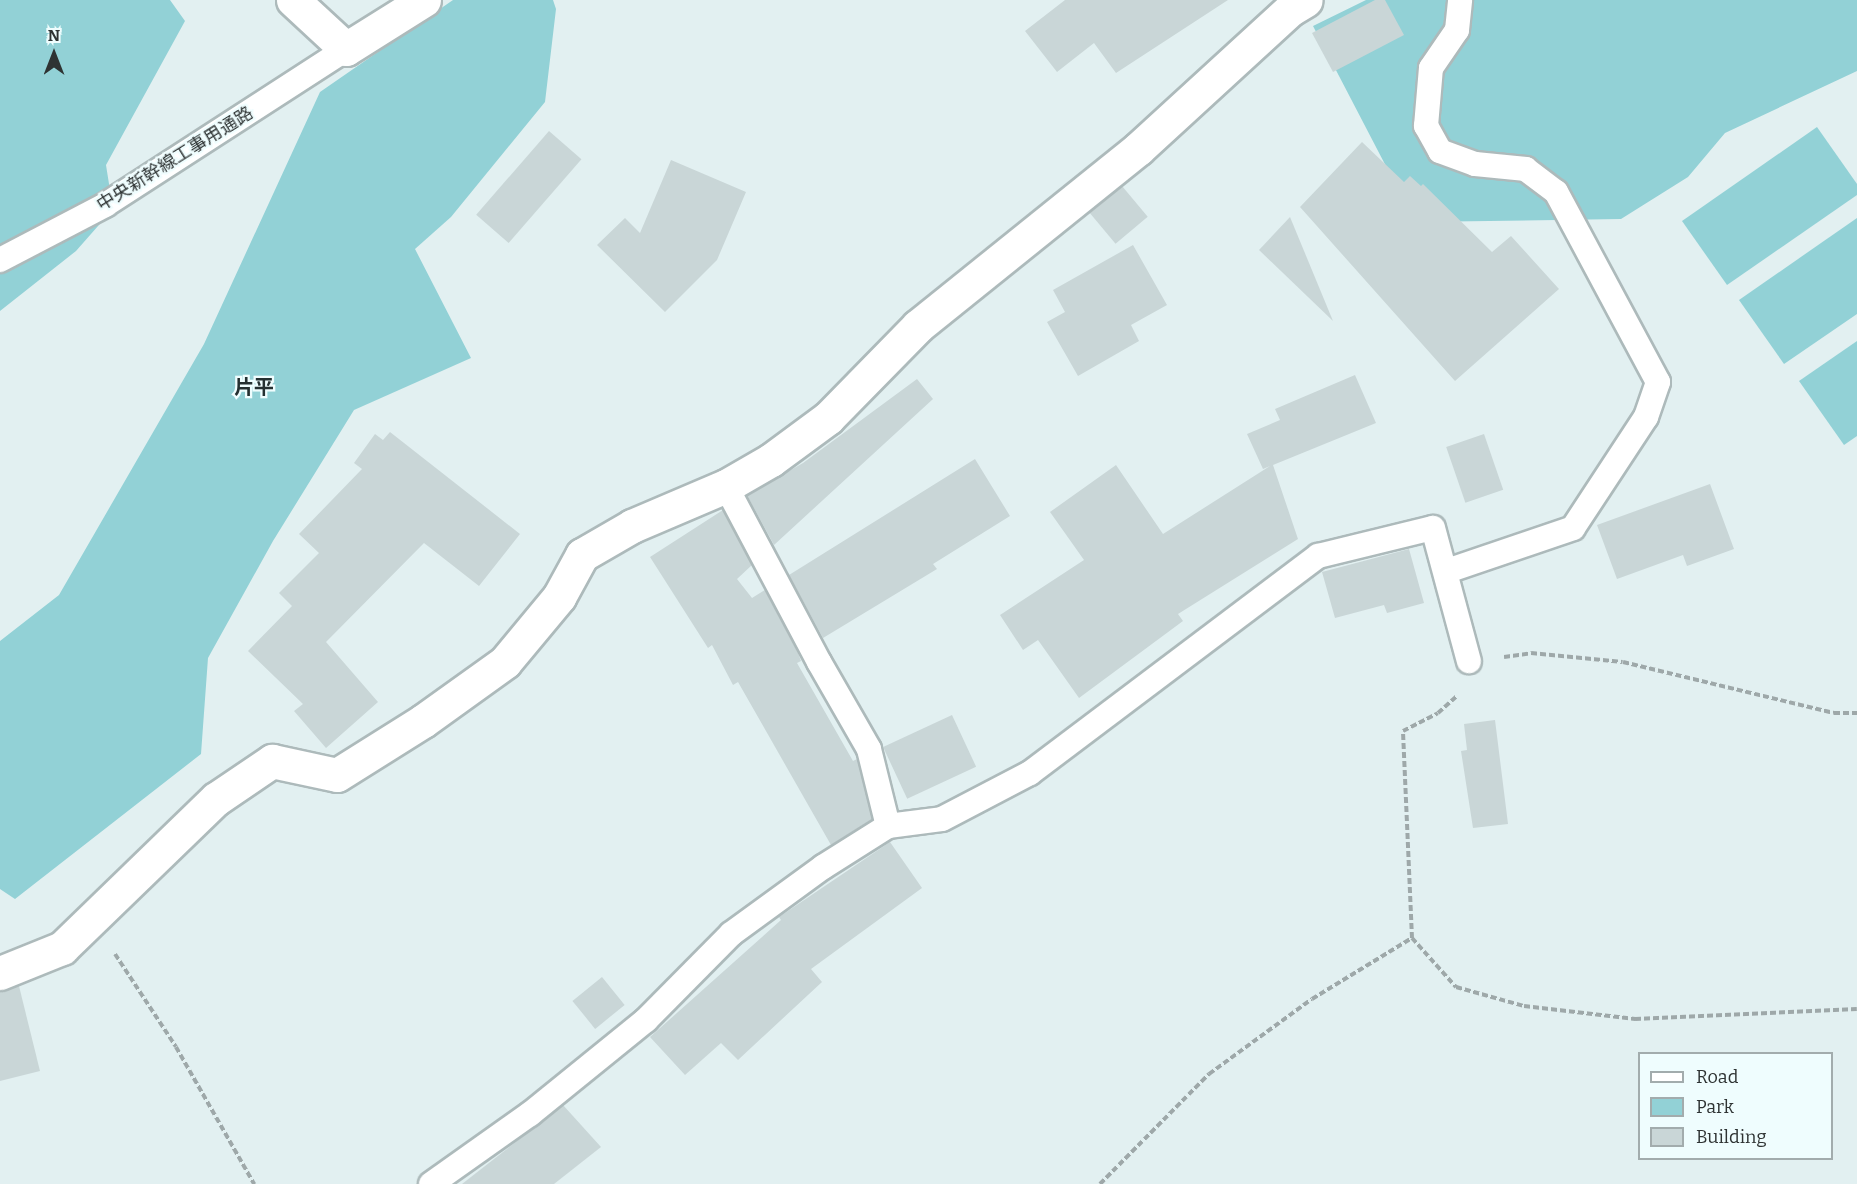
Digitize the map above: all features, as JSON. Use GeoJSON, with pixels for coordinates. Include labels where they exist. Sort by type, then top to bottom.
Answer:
{"type":"FeatureCollection","features":[{"type":"Feature","properties":{"kind":"street"},"geometry":{"type":"LineString","coordinates":[[293,0],[346,49],[424,0]]}},
{"type":"Feature","properties":{"kind":"street"},"geometry":{"type":"LineString","coordinates":[[0,973],[62,948],[216,799],[272,761],[337,774],[423,722],[505,662],[559,597],[582,555],[632,526],[726,486],[771,460],[828,418],[918,326],[1138,149],[1292,9],[1306,0]]}},
{"type":"Feature","properties":{"kind":"lane"},"geometry":{"type":"LineString","coordinates":[[1447,571],[1573,528],[1646,417],[1658,382],[1556,192],[1526,169],[1475,164],[1440,151],[1426,126],[1431,68],[1457,30],[1460,0]]}},
{"type":"Feature","properties":{"kind":"lane","name":"中央新幹線工事用通路"},"geometry":{"type":"LineString","coordinates":[[0,260],[105,205],[346,49]]}},
{"type":"Feature","properties":{"kind":"lane"},"geometry":{"type":"LineString","coordinates":[[726,486],[819,662],[869,749],[888,826]]}},
{"type":"Feature","properties":{"kind":"lane"},"geometry":{"type":"LineString","coordinates":[[431,1184],[530,1114],[646,1020],[731,934],[823,867],[888,826],[942,819],[1030,773],[1318,556],[1433,528],[1447,571],[1469,662]]}},
{"type":"Feature","properties":{"kind":"path"},"geometry":{"type":"LineString","coordinates":[[1857,713],[1834,713],[1623,662],[1531,653],[1469,662],[1464,690],[1438,713],[1403,731],[1412,938],[1456,987],[1524,1006],[1635,1019],[1857,1009]]}},
{"type":"Feature","properties":{"kind":"path"},"geometry":{"type":"LineString","coordinates":[[92,918],[176,1047],[254,1184]]}},
{"type":"Feature","properties":{"kind":"path"},"geometry":{"type":"LineString","coordinates":[[1100,1184],[1209,1074],[1312,999],[1412,938]]}},
{"type":"Feature","properties":{"kind":"green space"},"geometry":{"type":"Polygon","coordinates":[[[0,0],[170,0],[185,21],[106,165],[113,209],[76,251],[0,311],[0,0]]]}},
{"type":"Feature","properties":{"kind":"green space"},"geometry":{"type":"Polygon","coordinates":[[[453,0],[553,0],[556,9],[545,102],[451,217],[415,249],[471,358],[354,410],[273,541],[208,658],[201,754],[15,899],[0,889],[0,641],[59,595],[204,344],[320,92],[453,0]]]}},
{"type":"Feature","properties":{"kind":"green space"},"geometry":{"type":"Polygon","coordinates":[[[1366,0],[1857,0],[1857,71],[1725,133],[1688,177],[1621,219],[1415,222],[1313,26],[1366,0]]]}},
{"type":"Feature","properties":{"kind":"green space"},"geometry":{"type":"Polygon","coordinates":[[[1817,127],[1857,184],[1857,195],[1727,285],[1682,221],[1817,127]]]}},
{"type":"Feature","properties":{"kind":"green space"},"geometry":{"type":"Polygon","coordinates":[[[1857,218],[1857,314],[1784,364],[1739,300],[1857,218]]]}},
{"type":"Feature","properties":{"kind":"green space"},"geometry":{"type":"Polygon","coordinates":[[[1857,341],[1857,436],[1844,445],[1799,381],[1857,341]]]}},
{"type":"Feature","properties":{"kind":"building"},"geometry":{"type":"Polygon","coordinates":[[[1065,0],[1228,0],[1116,73],[1094,43],[1057,72],[1025,31],[1065,0]]]}},
{"type":"Feature","properties":{"kind":"building"},"geometry":{"type":"Polygon","coordinates":[[[1375,0],[1385,0],[1404,35],[1333,72],[1312,33],[1375,0]]]}},
{"type":"Feature","properties":{"kind":"building"},"geometry":{"type":"Polygon","coordinates":[[[549,131],[581,159],[509,243],[476,215],[549,131]]]}},
{"type":"Feature","properties":{"kind":"building"},"geometry":{"type":"Polygon","coordinates":[[[1362,142],[1404,182],[1410,176],[1421,186],[1423,184],[1492,252],[1511,236],[1559,289],[1455,381],[1300,207],[1362,142]]]}},
{"type":"Feature","properties":{"kind":"building"},"geometry":{"type":"Polygon","coordinates":[[[671,160],[746,192],[717,260],[665,312],[597,245],[625,218],[640,233],[671,160]]]}},
{"type":"Feature","properties":{"kind":"building"},"geometry":{"type":"Polygon","coordinates":[[[1122,186],[1148,217],[1116,244],[1090,213],[1122,186]]]}},
{"type":"Feature","properties":{"kind":"building"},"geometry":{"type":"Polygon","coordinates":[[[1290,217],[1333,321],[1259,250],[1290,217]]]}},
{"type":"Feature","properties":{"kind":"building"},"geometry":{"type":"Polygon","coordinates":[[[1133,245],[1167,305],[1131,325],[1139,341],[1078,376],[1047,322],[1065,312],[1053,290],[1133,245]]]}},
{"type":"Feature","properties":{"kind":"building"},"geometry":{"type":"Polygon","coordinates":[[[1355,375],[1376,423],[1273,465],[1298,539],[1178,614],[1183,621],[1079,698],[1038,640],[1023,650],[1000,615],[1084,560],[1050,512],[1116,465],[1163,534],[1270,466],[1263,469],[1247,434],[1280,420],[1275,409],[1355,375]]]}},
{"type":"Feature","properties":{"kind":"building"},"geometry":{"type":"Polygon","coordinates":[[[917,379],[933,399],[774,545],[747,495],[803,463],[917,379]]]}},
{"type":"Feature","properties":{"kind":"building"},"geometry":{"type":"Polygon","coordinates":[[[390,432],[520,534],[479,586],[424,543],[326,642],[378,702],[326,748],[294,711],[303,704],[248,651],[292,606],[279,593],[319,553],[299,534],[362,469],[354,463],[375,434],[383,440],[390,432]]]}},
{"type":"Feature","properties":{"kind":"building"},"geometry":{"type":"Polygon","coordinates":[[[1484,434],[1503,490],[1465,503],[1446,447],[1484,434]]]}},
{"type":"Feature","properties":{"kind":"building"},"geometry":{"type":"Polygon","coordinates":[[[975,459],[1010,516],[933,564],[937,569],[823,638],[789,575],[975,459]]]}},
{"type":"Feature","properties":{"kind":"building"},"geometry":{"type":"Polygon","coordinates":[[[1710,484],[1734,549],[1687,566],[1683,555],[1617,579],[1597,525],[1710,484]]]}},
{"type":"Feature","properties":{"kind":"building"},"geometry":{"type":"Polygon","coordinates":[[[723,510],[752,565],[737,579],[752,598],[765,590],[798,653],[801,661],[797,663],[853,761],[857,759],[872,819],[831,845],[738,682],[733,685],[712,645],[708,648],[650,557],[723,510]]]}},
{"type":"Feature","properties":{"kind":"building"},"geometry":{"type":"Polygon","coordinates":[[[1409,549],[1424,603],[1387,613],[1384,605],[1335,618],[1322,572],[1409,549]]]}},
{"type":"Feature","properties":{"kind":"building"},"geometry":{"type":"Polygon","coordinates":[[[952,715],[976,767],[907,799],[883,747],[952,715]]]}},
{"type":"Feature","properties":{"kind":"building"},"geometry":{"type":"Polygon","coordinates":[[[1495,720],[1508,824],[1473,828],[1461,751],[1467,750],[1464,724],[1495,720]]]}},
{"type":"Feature","properties":{"kind":"building"},"geometry":{"type":"Polygon","coordinates":[[[890,842],[922,888],[811,969],[822,982],[738,1060],[721,1043],[685,1075],[650,1037],[781,920],[779,917],[890,842]]]}},
{"type":"Feature","properties":{"kind":"building"},"geometry":{"type":"Polygon","coordinates":[[[602,977],[625,1005],[595,1029],[572,1001],[602,977]]]}},
{"type":"Feature","properties":{"kind":"building"},"geometry":{"type":"Polygon","coordinates":[[[19,986],[40,1071],[0,1081],[0,991],[19,986]]]}},
{"type":"Feature","properties":{"kind":"building"},"geometry":{"type":"Polygon","coordinates":[[[563,1105],[601,1147],[554,1184],[462,1184],[563,1105]]]}},
{"type":"Feature","properties":{"kind":"district","name":"片平"},"geometry":{"type":"Point","coordinates":[254,387]}}]}
